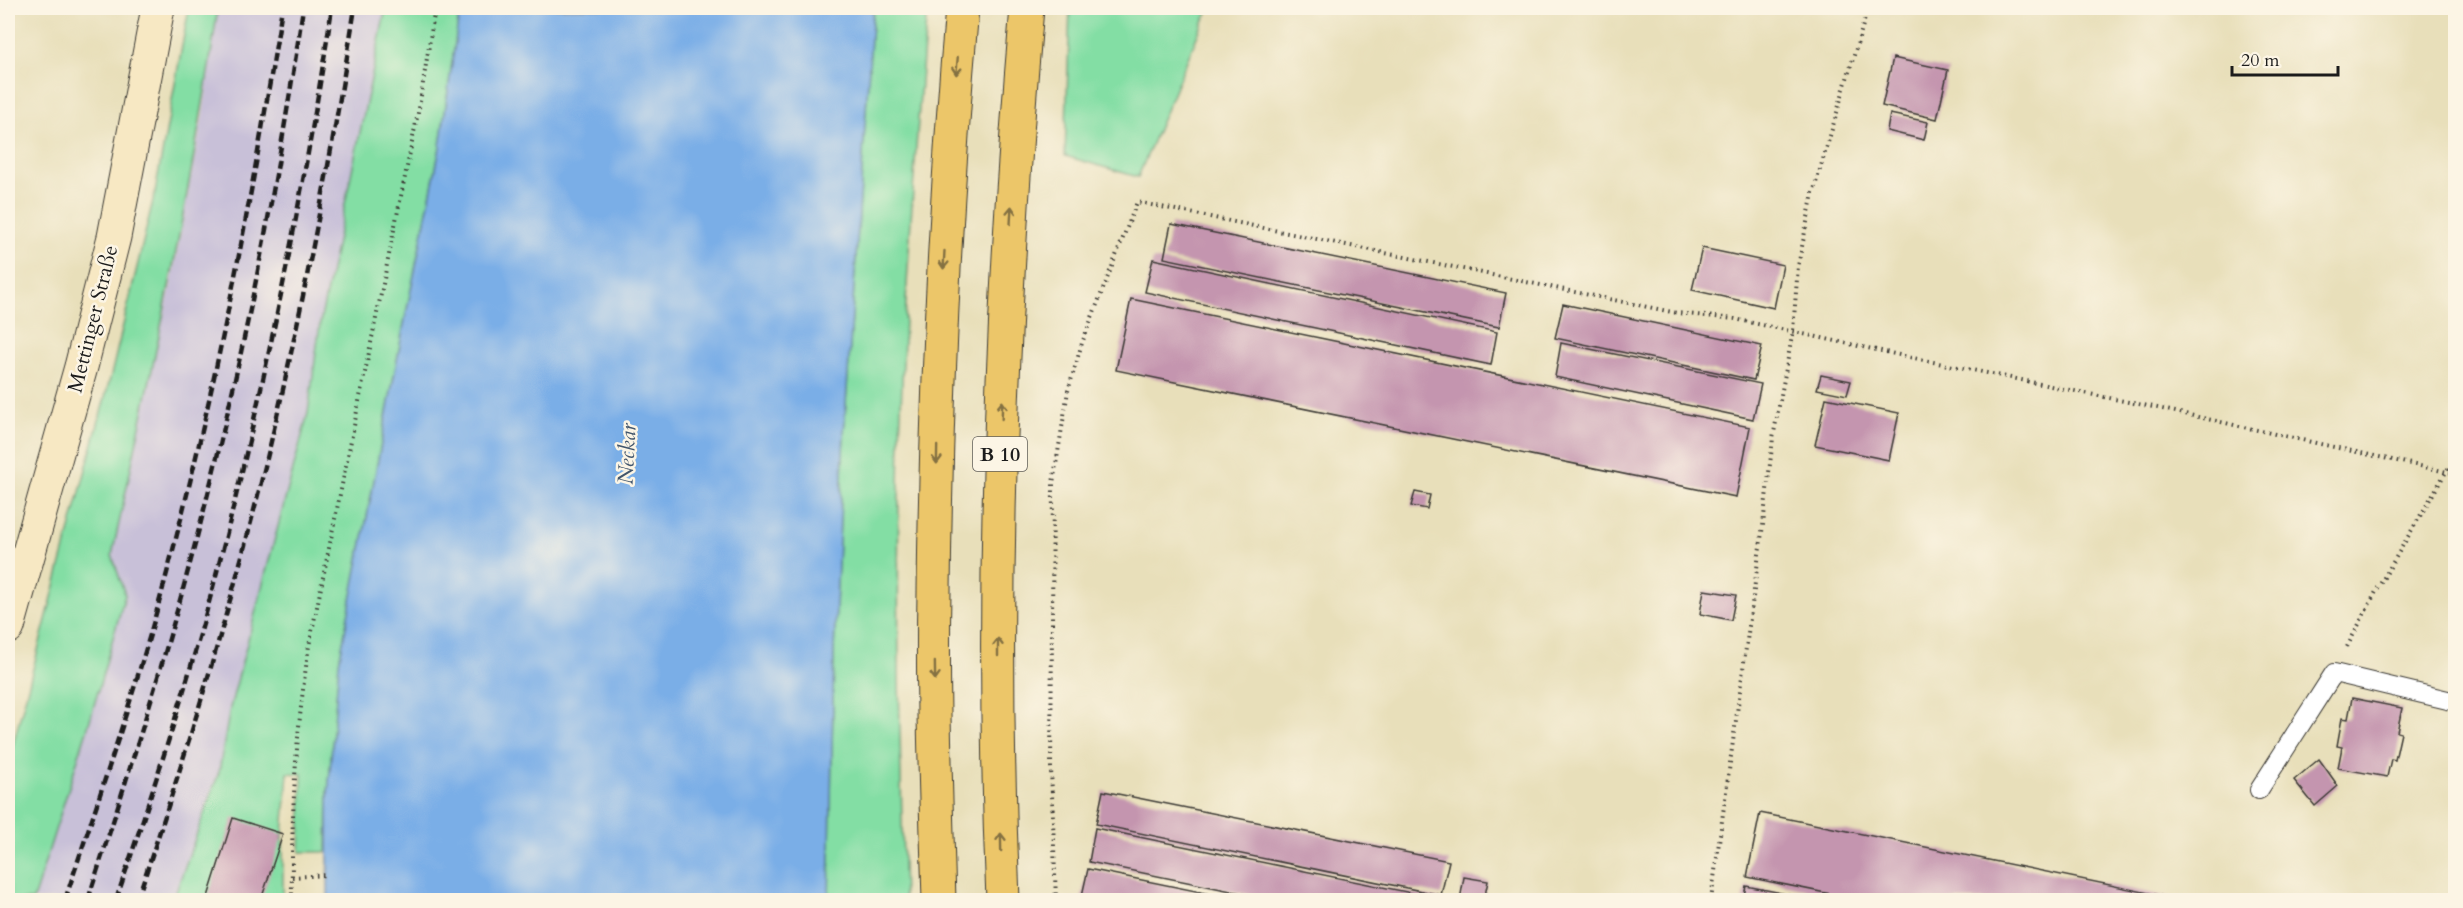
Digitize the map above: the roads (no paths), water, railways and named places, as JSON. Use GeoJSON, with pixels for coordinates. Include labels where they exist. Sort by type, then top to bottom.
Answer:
{"type":"FeatureCollection","features":[{"type":"Feature","properties":{"kind":"highway"},"geometry":{"type":"LineString","coordinates":[[939,900],[934,605],[938,416],[944,261],[962,8]]}},
{"type":"Feature","properties":{"kind":"highway","name":"B 10"},"geometry":{"type":"LineString","coordinates":[[1003,900],[998,713],[999,487],[1013,174],[1027,8]]}},
{"type":"Feature","properties":{"kind":"main road","name":"Mettinger Straße"},"geometry":{"type":"LineString","coordinates":[[8,627],[81,367],[114,237],[158,8]]}},
{"type":"Feature","properties":{"kind":"lane"},"geometry":{"type":"LineString","coordinates":[[2259,790],[2334,672],[2456,702]]}},
{"type":"Feature","properties":{"kind":"water","name":"Neckar"},"geometry":{"type":"Polygon","coordinates":[[[460,8],[873,8],[844,433],[834,650],[829,900],[328,900],[328,794],[339,663],[439,153],[460,8]]]}},
{"type":"Feature","properties":{"kind":"railway"},"geometry":{"type":"LineString","coordinates":[[65,900],[145,653],[186,500],[232,290],[282,8]]}},
{"type":"Feature","properties":{"kind":"railway"},"geometry":{"type":"LineString","coordinates":[[88,900],[163,659],[222,437],[267,223],[303,8]]}},
{"type":"Feature","properties":{"kind":"railway"},"geometry":{"type":"LineString","coordinates":[[116,900],[179,705],[231,515],[280,299],[308,154],[332,8]]}},
{"type":"Feature","properties":{"kind":"railway"},"geometry":{"type":"LineString","coordinates":[[137,900],[213,660],[262,477],[310,263],[355,8]]}}]}
